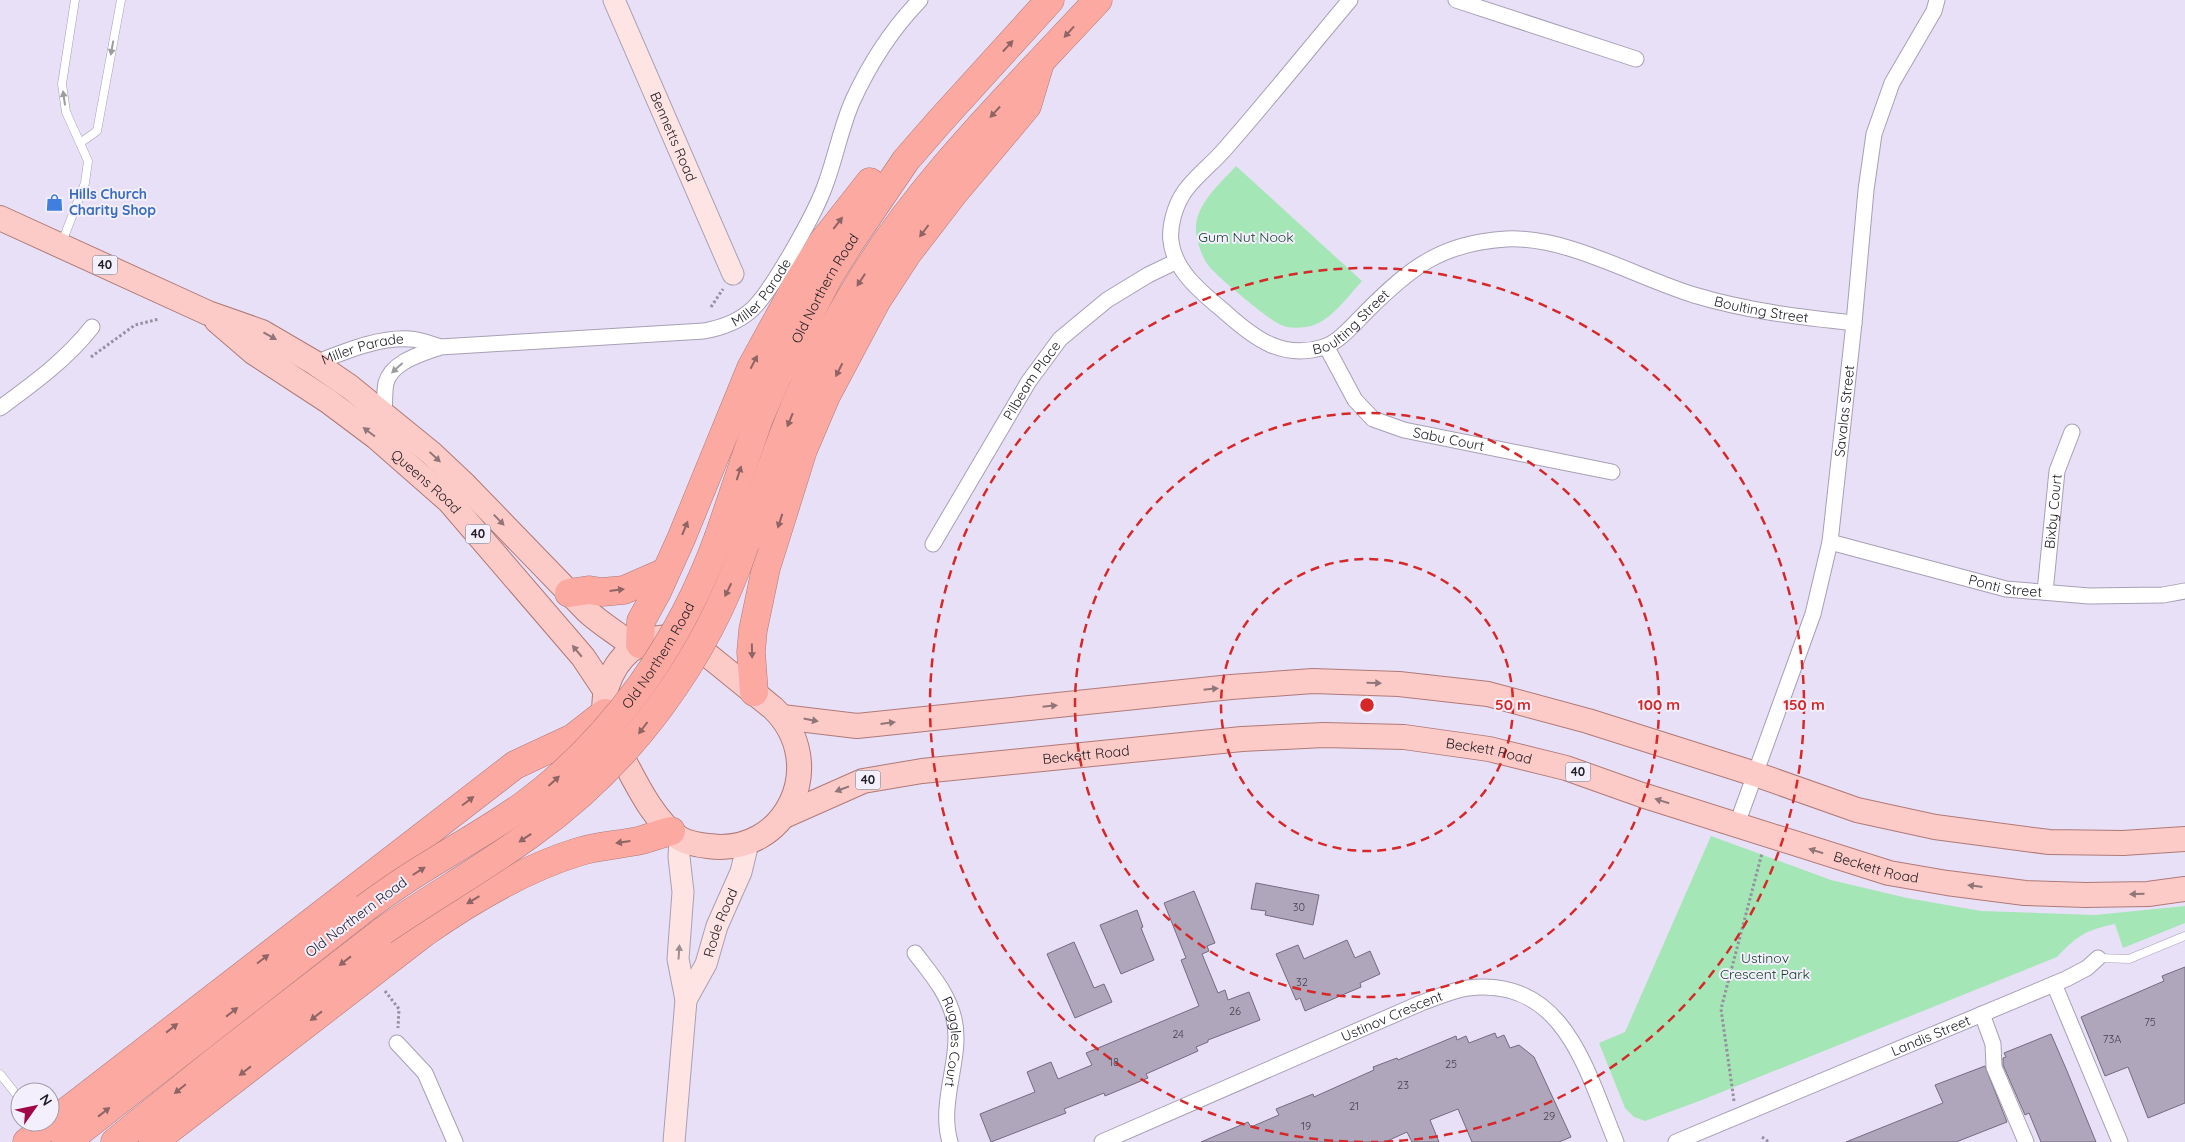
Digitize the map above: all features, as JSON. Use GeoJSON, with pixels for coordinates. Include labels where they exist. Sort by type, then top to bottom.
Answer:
{"type":"FeatureCollection","features":[{"type":"Feature","properties":{"kind":"highway","name":"Old Northern Road"},"geometry":{"type":"LineString","coordinates":[[44,1133],[400,883],[487,831],[517,810],[552,783],[584,753],[617,717],[668,646],[704,577],[759,418],[777,377],[829,276],[906,160],[1050,0]]}},
{"type":"Feature","properties":{"kind":"highway","name":"Old Northern Road"},"geometry":{"type":"LineString","coordinates":[[115,1142],[218,1059],[383,932],[416,908],[533,833],[568,805],[626,750],[662,703],[691,660],[734,577],[780,444],[801,391],[854,290],[918,198],[962,147],[1098,0]]}},
{"type":"Feature","properties":{"kind":"highway"},"geometry":{"type":"LineString","coordinates":[[754,692],[751,652],[753,630],[766,568],[803,450],[826,396],[877,300],[907,254],[954,193],[1027,106],[1040,63]]}},
{"type":"Feature","properties":{"kind":"highway"},"geometry":{"type":"LineString","coordinates":[[637,645],[642,621],[665,572],[737,398],[763,345],[797,284],[822,243],[900,144],[940,121]]}},
{"type":"Feature","properties":{"kind":"highway"},"geometry":{"type":"LineString","coordinates":[[569,593],[589,590],[602,592],[624,590],[665,572]]}},
{"type":"Feature","properties":{"kind":"highway"},"geometry":{"type":"LineString","coordinates":[[44,1133],[515,765],[572,738],[605,702]]}},
{"type":"Feature","properties":{"kind":"highway"},"geometry":{"type":"LineString","coordinates":[[153,1142],[455,911],[486,893],[554,860],[595,847],[675,835]]}},
{"type":"Feature","properties":{"kind":"main road","name":"Bennetts Road"},"geometry":{"type":"LineString","coordinates":[[615,0],[733,274]]}},
{"type":"Feature","properties":{"kind":"main road","name":"Queens Road"},"geometry":{"type":"LineString","coordinates":[[0,218],[208,313],[262,332],[315,363],[384,415],[465,485],[597,620],[637,645]]}},
{"type":"Feature","properties":{"kind":"main road","name":"Queens Road"},"geometry":{"type":"LineString","coordinates":[[208,313],[253,352],[328,401],[376,437],[449,501],[583,657],[605,702]]}},
{"type":"Feature","properties":{"kind":"main road","name":"40"},"geometry":{"type":"LineString","coordinates":[[670,637],[694,644],[782,717],[795,744],[800,773],[798,787],[784,816],[773,827],[748,842],[721,848],[696,845],[675,835],[642,793],[609,731],[605,702],[612,671],[617,662],[637,645],[656,638],[670,637]]}},
{"type":"Feature","properties":{"kind":"main road"},"geometry":{"type":"LineString","coordinates":[[782,717],[857,726],[1231,687],[1313,681],[1400,684],[1488,694],[1588,721],[1755,774],[1857,810],[1935,827],[2049,842],[2123,843],[2185,839]]}},
{"type":"Feature","properties":{"kind":"main road","name":"Beckett Road"},"geometry":{"type":"LineString","coordinates":[[784,816],[863,781],[890,776],[1242,739],[1324,736],[1404,737],[1489,750],[1566,768],[1798,846],[1889,873],[2025,893],[2086,896],[2148,894],[2185,889]]}},
{"type":"Feature","properties":{"kind":"main road","name":"Rode Road"},"geometry":{"type":"LineString","coordinates":[[674,1142],[686,1000],[678,958],[683,892],[675,835]]}},
{"type":"Feature","properties":{"kind":"main road","name":"Rode Road"},"geometry":{"type":"LineString","coordinates":[[686,1000],[706,964],[717,926],[741,872],[748,842]]}},
{"type":"Feature","properties":{"kind":"street","name":"Miller Parade"},"geometry":{"type":"LineString","coordinates":[[384,415],[386,384],[389,376],[405,362],[440,347],[704,330],[729,324],[750,312],[767,292],[817,204],[826,185],[852,102],[862,82],[887,40],[920,0]]}},
{"type":"Feature","properties":{"kind":"street","name":"Boulting Street"},"geometry":{"type":"LineString","coordinates":[[1350,0],[1223,152],[1183,194],[1174,217],[1171,242],[1177,261],[1194,285],[1266,344],[1294,352],[1326,346],[1349,329],[1392,286],[1434,256],[1474,242],[1509,239],[1546,242],[1691,294],[1748,310],[1854,323]]}},
{"type":"Feature","properties":{"kind":"street"},"geometry":{"type":"LineString","coordinates":[[1456,0],[1636,59]]}},
{"type":"Feature","properties":{"kind":"street","name":"Savalas Street"},"geometry":{"type":"LineString","coordinates":[[1737,824],[1814,614],[1830,542],[1854,323],[1866,190],[1874,134],[1892,82],[1934,11],[1937,0]]}},
{"type":"Feature","properties":{"kind":"street","name":"Pilbeam Place"},"geometry":{"type":"LineString","coordinates":[[933,544],[1030,381],[1060,339],[1107,300],[1148,275],[1177,261]]}},
{"type":"Feature","properties":{"kind":"street"},"geometry":{"type":"LineString","coordinates":[[0,408],[48,373],[75,348],[92,327]]}},
{"type":"Feature","properties":{"kind":"street","name":"Miller Parade"},"geometry":{"type":"LineString","coordinates":[[315,363],[344,352],[387,341],[411,338],[440,347]]}},
{"type":"Feature","properties":{"kind":"street","name":"Sabu Court"},"geometry":{"type":"LineString","coordinates":[[1326,346],[1348,390],[1373,419],[1404,430],[1612,472]]}},
{"type":"Feature","properties":{"kind":"street","name":"Bixby Court"},"geometry":{"type":"LineString","coordinates":[[2044,592],[2057,471],[2072,432]]}},
{"type":"Feature","properties":{"kind":"street","name":"Ponti Street"},"geometry":{"type":"LineString","coordinates":[[1830,542],[2006,589],[2129,596],[2185,591]]}},
{"type":"Feature","properties":{"kind":"street","name":"Ruggles Court"},"geometry":{"type":"LineString","coordinates":[[915,953],[947,998],[955,1021],[955,1047],[947,1107],[950,1142]]}},
{"type":"Feature","properties":{"kind":"street","name":"Landis Street"},"geometry":{"type":"LineString","coordinates":[[1676,1142],[2078,974],[2098,958]]}},
{"type":"Feature","properties":{"kind":"street"},"geometry":{"type":"LineString","coordinates":[[2054,984],[2120,1142]]}},
{"type":"Feature","properties":{"kind":"street","name":"Ustinov Crescent"},"geometry":{"type":"LineString","coordinates":[[1102,1142],[1421,1003],[1466,988],[1482,987],[1500,988],[1518,993],[1532,1000],[1559,1021],[1577,1050],[1616,1142]]}},
{"type":"Feature","properties":{"kind":"street"},"geometry":{"type":"LineString","coordinates":[[1982,1014],[1994,1044],[1994,1067],[2026,1142]]}},
{"type":"Feature","properties":{"kind":"street"},"geometry":{"type":"LineString","coordinates":[[397,1043],[425,1073],[455,1142]]}},
{"type":"Feature","properties":{"kind":"lane"},"geometry":{"type":"LineString","coordinates":[[61,245],[85,183],[88,161],[66,112],[62,84],[75,0]]}},
{"type":"Feature","properties":{"kind":"lane"},"geometry":{"type":"LineString","coordinates":[[80,143],[96,130],[121,0]]}},
{"type":"Feature","properties":{"kind":"lane","name":"Landis Street"},"geometry":{"type":"LineString","coordinates":[[2098,958],[2129,960],[2185,936]]}},
{"type":"Feature","properties":{"kind":"lane"},"geometry":{"type":"LineString","coordinates":[[0,1074],[10,1086]]}},
{"type":"Feature","properties":{"kind":"path"},"geometry":{"type":"LineString","coordinates":[[90,357],[135,325],[160,319]]}},
{"type":"Feature","properties":{"kind":"path"},"geometry":{"type":"LineString","coordinates":[[1735,1104],[1731,1086],[1722,1009],[1763,850]]}},
{"type":"Feature","properties":{"kind":"path"},"geometry":{"type":"LineString","coordinates":[[383,988],[399,1009],[397,1043]]}},
{"type":"Feature","properties":{"kind":"path"},"geometry":{"type":"LineString","coordinates":[[1762,1137],[1769,1142]]}},
{"type":"Feature","properties":{"kind":"green space","name":"Gum Nut Nook"},"geometry":{"type":"Polygon","coordinates":[[[1236,166],[1362,281],[1333,313],[1319,323],[1296,328],[1275,322],[1221,278],[1204,258],[1196,232],[1196,222],[1199,213],[1209,196],[1236,166]]]}},
{"type":"Feature","properties":{"kind":"green space","name":"Ustinov Crescent Park"},"geometry":{"type":"Polygon","coordinates":[[[1711,836],[1831,880],[1907,898],[1981,911],[2095,915],[2185,906],[2185,923],[2123,948],[2115,924],[2089,931],[2077,938],[2057,957],[1702,1100],[1645,1121],[1634,1117],[1625,1108],[1599,1043],[1625,1032],[1711,836]]]}},
{"type":"Feature","properties":{"kind":"building"},"geometry":{"type":"Polygon","coordinates":[[[1256,883],[1319,895],[1313,925],[1265,915],[1266,911],[1251,909],[1256,883]]]}},
{"type":"Feature","properties":{"kind":"building"},"geometry":{"type":"Polygon","coordinates":[[[1194,891],[1215,943],[1207,946],[1209,951],[1202,954],[1218,993],[1225,990],[1228,1000],[1249,992],[1260,1020],[1208,1040],[1208,1042],[1196,1047],[1198,1051],[1146,1074],[1148,1078],[1105,1096],[1104,1093],[1064,1109],[1066,1113],[991,1142],[980,1114],[1035,1092],[1027,1072],[1051,1062],[1058,1079],[1092,1065],[1086,1053],[1199,1006],[1181,960],[1186,958],[1164,903],[1194,891]]]}},
{"type":"Feature","properties":{"kind":"building"},"geometry":{"type":"Polygon","coordinates":[[[1137,910],[1143,927],[1141,928],[1154,960],[1121,974],[1100,925],[1137,910]]]}},
{"type":"Feature","properties":{"kind":"building"},"geometry":{"type":"Polygon","coordinates":[[[1347,940],[1355,958],[1370,951],[1380,974],[1360,983],[1361,987],[1305,1011],[1300,998],[1296,1000],[1276,954],[1298,945],[1304,959],[1347,940]]]}},
{"type":"Feature","properties":{"kind":"building"},"geometry":{"type":"Polygon","coordinates":[[[1074,942],[1094,988],[1104,984],[1112,1002],[1075,1018],[1047,954],[1074,942]]]}},
{"type":"Feature","properties":{"kind":"building"},"geometry":{"type":"Polygon","coordinates":[[[2185,967],[2185,1103],[2148,1118],[2128,1067],[2105,1076],[2081,1017],[2164,981],[2162,976],[2185,967]]]}},
{"type":"Feature","properties":{"kind":"building"},"geometry":{"type":"Polygon","coordinates":[[[1495,1033],[1497,1038],[1504,1035],[1510,1048],[1519,1045],[1534,1057],[1571,1137],[1559,1142],[1472,1142],[1458,1109],[1430,1120],[1439,1142],[1412,1142],[1407,1132],[1385,1142],[1201,1142],[1248,1122],[1251,1127],[1279,1115],[1276,1109],[1313,1094],[1314,1097],[1374,1070],[1373,1067],[1397,1058],[1398,1060],[1456,1036],[1457,1040],[1466,1036],[1469,1043],[1495,1033]]]}},
{"type":"Feature","properties":{"kind":"building"},"geometry":{"type":"Polygon","coordinates":[[[2051,1034],[2096,1142],[2041,1142],[2029,1113],[2025,1115],[2003,1065],[2003,1058],[2006,1057],[2004,1053],[2051,1034]]]}},
{"type":"Feature","properties":{"kind":"building"},"geometry":{"type":"Polygon","coordinates":[[[1985,1066],[2007,1122],[1956,1142],[1846,1142],[1943,1103],[1935,1085],[1985,1066]]]}},
{"type":"Feature","properties":{"kind":"place","name":"Hills Church Charity Shop"},"geometry":{"type":"Point","coordinates":[55,202]}}]}
